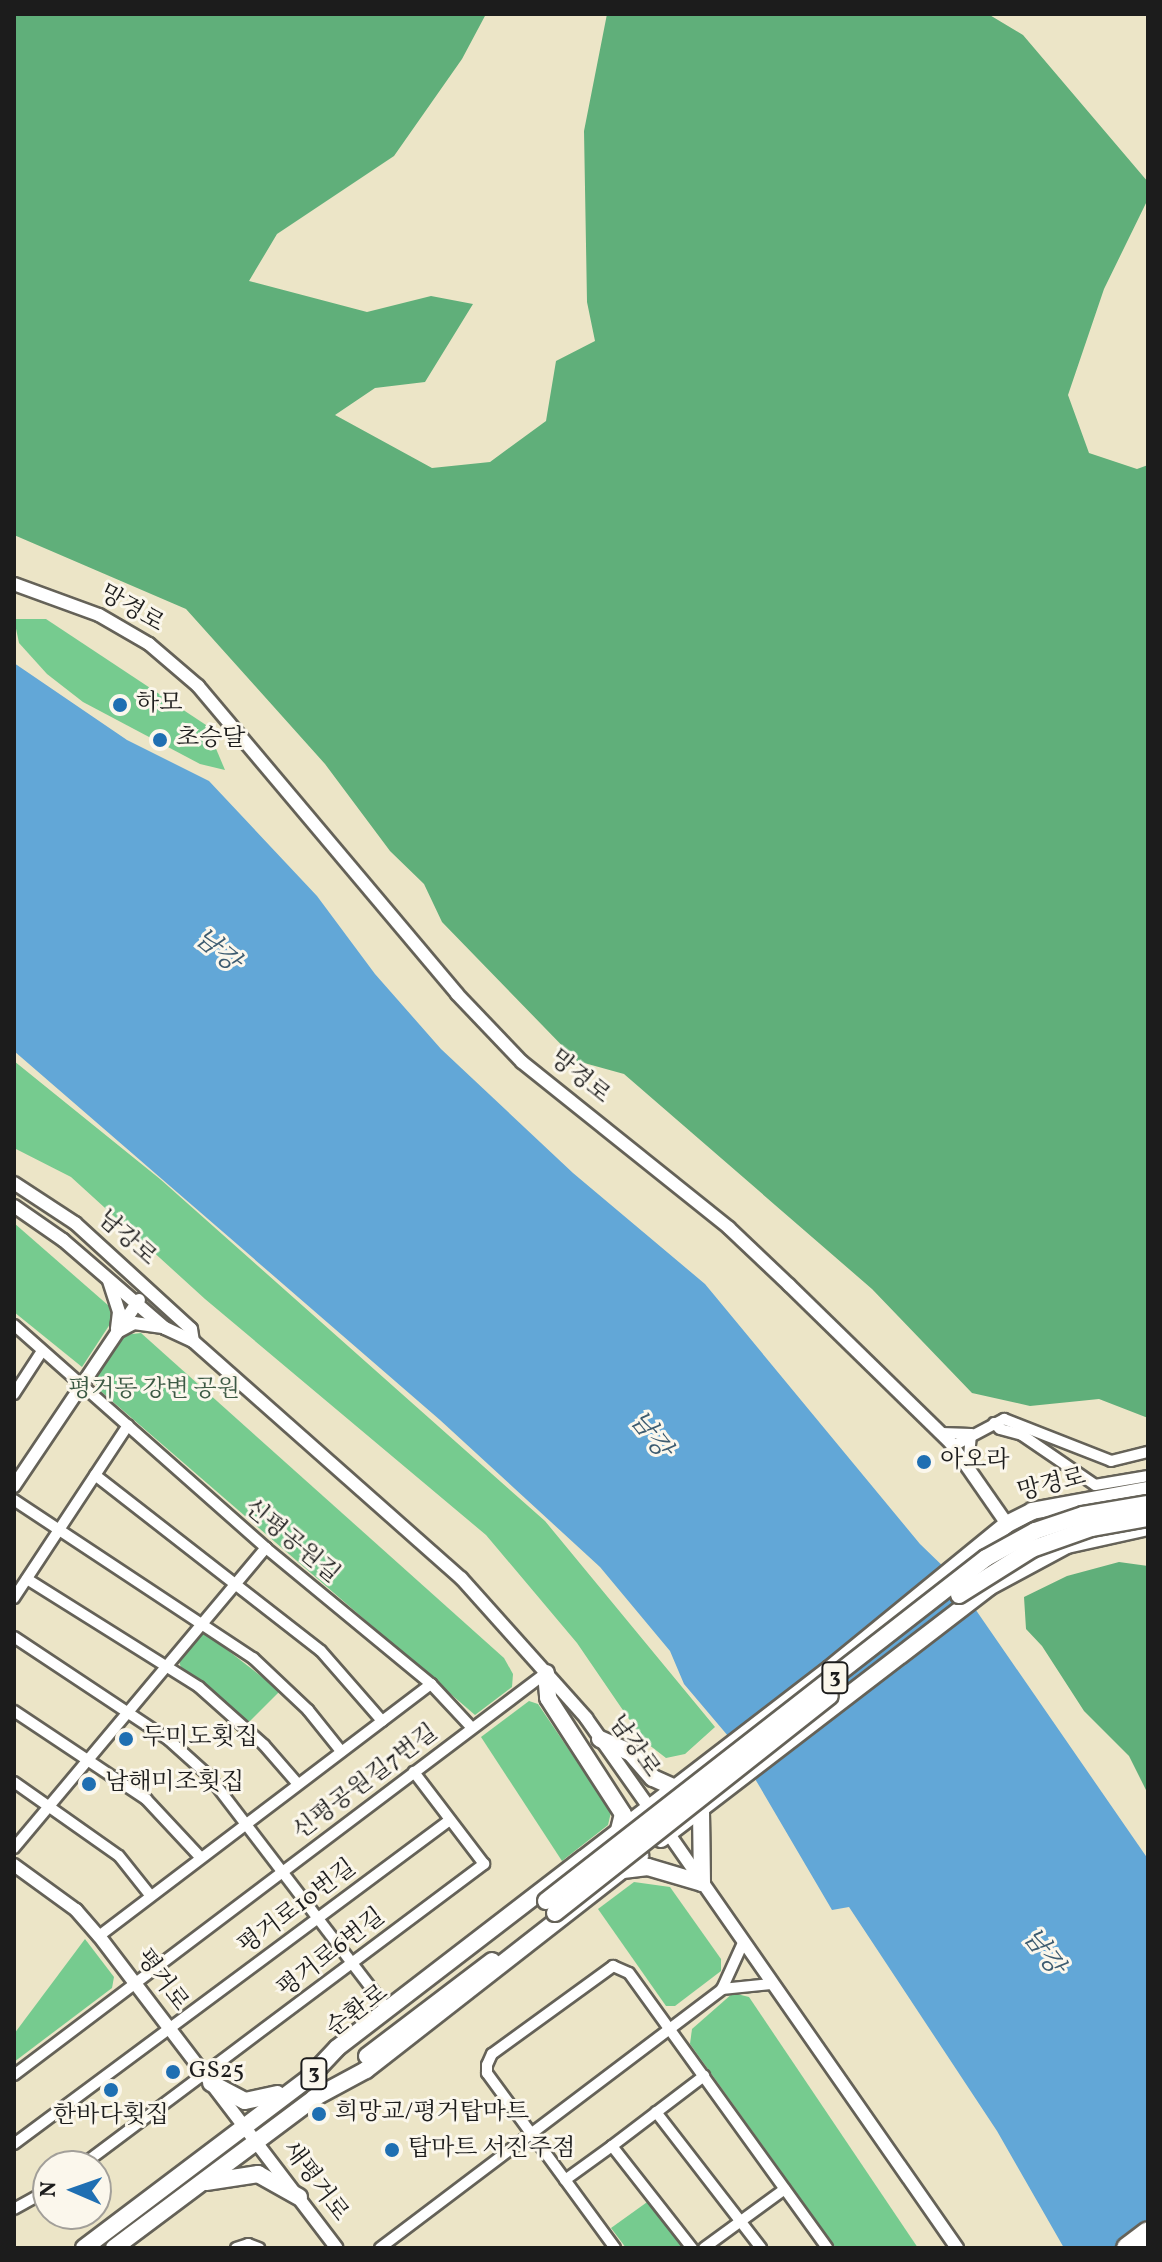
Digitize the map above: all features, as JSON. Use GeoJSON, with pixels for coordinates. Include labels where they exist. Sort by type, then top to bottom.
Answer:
{"type":"FeatureCollection","features":[{"type":"Feature","properties":{"kind":"highway"},"geometry":{"type":"LineString","coordinates":[[1127,2248],[1148,2232]]}},
{"type":"Feature","properties":{"kind":"main road","name":"망경로"},"geometry":{"type":"LineString","coordinates":[[1007,1524],[1032,1511],[1148,1490]]}},
{"type":"Feature","properties":{"kind":"main road","name":"3"},"geometry":{"type":"LineString","coordinates":[[551,1907],[986,1558],[1035,1531],[1083,1515],[1148,1504]]}},
{"type":"Feature","properties":{"kind":"main road","name":"3"},"geometry":{"type":"LineString","coordinates":[[551,1907],[979,1579],[1032,1549],[1091,1528],[1148,1518]]}},
{"type":"Feature","properties":{"kind":"main road"},"geometry":{"type":"LineString","coordinates":[[208,2080],[250,2102],[302,2083],[387,2009],[830,1669],[971,1550],[1007,1524],[1023,1566]]}},
{"type":"Feature","properties":{"kind":"main road"},"geometry":{"type":"LineString","coordinates":[[314,2098],[366,2070],[989,1587],[1067,1545],[1148,1527]]}},
{"type":"Feature","properties":{"kind":"main road"},"geometry":{"type":"LineString","coordinates":[[546,1673],[548,1698],[623,1814],[619,1830]]}},
{"type":"Feature","properties":{"kind":"main road"},"geometry":{"type":"LineString","coordinates":[[600,1739],[631,1753],[653,1778],[673,1787]]}},
{"type":"Feature","properties":{"kind":"main road"},"geometry":{"type":"LineString","coordinates":[[623,1870],[648,1867],[702,1883],[701,1810]]}},
{"type":"Feature","properties":{"kind":"main road","name":"순환로"},"geometry":{"type":"LineString","coordinates":[[84,2248],[243,2126],[551,1907]]}},
{"type":"Feature","properties":{"kind":"main road","name":"순환로"},"geometry":{"type":"LineString","coordinates":[[114,2248],[314,2098],[551,1907]]}},
{"type":"Feature","properties":{"kind":"main road"},"geometry":{"type":"LineString","coordinates":[[201,2183],[251,2173],[299,2197]]}},
{"type":"Feature","properties":{"kind":"street","name":"망경로"},"geometry":{"type":"LineString","coordinates":[[14,584],[99,615],[149,644],[198,686],[457,994],[522,1062],[729,1228],[941,1433],[1007,1524]]}},
{"type":"Feature","properties":{"kind":"street","name":"남강로"},"geometry":{"type":"LineString","coordinates":[[14,1183],[75,1223],[191,1329],[193,1341]]}},
{"type":"Feature","properties":{"kind":"street","name":"남강로"},"geometry":{"type":"LineString","coordinates":[[14,1206],[36,1218],[165,1328],[193,1341],[461,1578],[600,1739],[669,1833],[957,2248]]}},
{"type":"Feature","properties":{"kind":"street"},"geometry":{"type":"LineString","coordinates":[[109,1281],[119,1312],[117,1332]]}},
{"type":"Feature","properties":{"kind":"street"},"geometry":{"type":"LineString","coordinates":[[14,1486],[148,1289]]}},
{"type":"Feature","properties":{"kind":"street"},"geometry":{"type":"LineString","coordinates":[[117,1332],[134,1323],[165,1328]]}},
{"type":"Feature","properties":{"kind":"street","name":"신평공원길"},"geometry":{"type":"LineString","coordinates":[[14,1325],[266,1548],[431,1684],[472,1728]]}},
{"type":"Feature","properties":{"kind":"street"},"geometry":{"type":"LineString","coordinates":[[16,1388],[42,1351]]}},
{"type":"Feature","properties":{"kind":"street"},"geometry":{"type":"LineString","coordinates":[[953,1446],[1004,1419],[1111,1461],[1148,1452]]}},
{"type":"Feature","properties":{"kind":"street"},"geometry":{"type":"LineString","coordinates":[[994,1423],[1000,1429],[1022,1435],[1095,1485],[1148,1476]]}},
{"type":"Feature","properties":{"kind":"street"},"geometry":{"type":"LineString","coordinates":[[14,1598],[128,1425]]}},
{"type":"Feature","properties":{"kind":"street"},"geometry":{"type":"LineString","coordinates":[[941,1433],[971,1434]]}},
{"type":"Feature","properties":{"kind":"street"},"geometry":{"type":"LineString","coordinates":[[968,1467],[971,1434]]}},
{"type":"Feature","properties":{"kind":"street"},"geometry":{"type":"LineString","coordinates":[[95,1475],[233,1586],[321,1651],[382,1721]]}},
{"type":"Feature","properties":{"kind":"street"},"geometry":{"type":"LineString","coordinates":[[14,1500],[203,1622],[275,1678],[341,1751]]}},
{"type":"Feature","properties":{"kind":"street"},"geometry":{"type":"LineString","coordinates":[[14,1848],[125,1711],[266,1548]]}},
{"type":"Feature","properties":{"kind":"street"},"geometry":{"type":"LineString","coordinates":[[27,1579],[166,1665],[233,1714],[297,1783]]}},
{"type":"Feature","properties":{"kind":"street"},"geometry":{"type":"LineString","coordinates":[[14,1637],[125,1711],[199,1767],[248,1820],[387,2009]]}},
{"type":"Feature","properties":{"kind":"street"},"geometry":{"type":"LineString","coordinates":[[472,1728],[546,1673]]}},
{"type":"Feature","properties":{"kind":"street"},"geometry":{"type":"LineString","coordinates":[[99,1936],[431,1684]]}},
{"type":"Feature","properties":{"kind":"street"},"geometry":{"type":"LineString","coordinates":[[14,1711],[146,1799],[200,1857]]}},
{"type":"Feature","properties":{"kind":"street","name":"신평공원길7번길"},"geometry":{"type":"LineString","coordinates":[[14,2075],[472,1728]]}},
{"type":"Feature","properties":{"kind":"street"},"geometry":{"type":"LineString","coordinates":[[414,1772],[450,1820]]}},
{"type":"Feature","properties":{"kind":"street"},"geometry":{"type":"LineString","coordinates":[[14,1782],[119,1856],[150,1895]]}},
{"type":"Feature","properties":{"kind":"street","name":"평거로6번길"},"geometry":{"type":"LineString","coordinates":[[105,2150],[208,2080],[353,1963],[484,1864],[450,1820]]}},
{"type":"Feature","properties":{"kind":"street","name":"평거로10번길"},"geometry":{"type":"LineString","coordinates":[[14,2144],[450,1820]]}},
{"type":"Feature","properties":{"kind":"street","name":"평거로"},"geometry":{"type":"LineString","coordinates":[[14,1865],[76,1910],[99,1936],[256,2142]]}},
{"type":"Feature","properties":{"kind":"street"},"geometry":{"type":"LineString","coordinates":[[380,2248],[722,1989],[743,1943]]}},
{"type":"Feature","properties":{"kind":"street"},"geometry":{"type":"LineString","coordinates":[[615,2248],[487,2073],[492,2054],[613,1966],[629,1973],[827,2248]]}},
{"type":"Feature","properties":{"kind":"street"},"geometry":{"type":"LineString","coordinates":[[722,1989],[771,1984]]}},
{"type":"Feature","properties":{"kind":"street"},"geometry":{"type":"LineString","coordinates":[[565,2180],[704,2076]]}},
{"type":"Feature","properties":{"kind":"street"},"geometry":{"type":"LineString","coordinates":[[656,2112],[761,2248]]}},
{"type":"Feature","properties":{"kind":"street","name":"새평거로"},"geometry":{"type":"LineString","coordinates":[[256,2142],[337,2248]]}},
{"type":"Feature","properties":{"kind":"street"},"geometry":{"type":"LineString","coordinates":[[612,2146],[692,2248]]}},
{"type":"Feature","properties":{"kind":"street"},"geometry":{"type":"LineString","coordinates":[[704,2248],[785,2189]]}},
{"type":"Feature","properties":{"kind":"street"},"geometry":{"type":"LineString","coordinates":[[14,2209],[32,2199]]}},
{"type":"Feature","properties":{"kind":"street"},"geometry":{"type":"LineString","coordinates":[[236,2248],[248,2244],[259,2248]]}},
{"type":"Feature","properties":{"kind":"green space"},"geometry":{"type":"Polygon","coordinates":[[[14,14],[486,14],[462,59],[394,156],[277,234],[249,281],[367,312],[431,296],[473,304],[425,382],[375,388],[335,415],[432,468],[490,462],[546,421],[556,361],[595,341],[587,302],[584,131],[607,14],[988,14],[1023,35],[1148,182],[1148,199],[1104,289],[1068,395],[1089,453],[1137,469],[1148,465],[1148,1418],[1099,1399],[1030,1406],[972,1393],[872,1289],[624,1074],[577,1061],[442,922],[424,884],[390,851],[325,764],[186,609],[14,535],[14,14]]]}},
{"type":"Feature","properties":{"kind":"green space"},"geometry":{"type":"Polygon","coordinates":[[[14,619],[46,619],[206,725],[225,770],[200,764],[83,702],[47,674],[19,643],[14,619]]]}},
{"type":"Feature","properties":{"kind":"green space"},"geometry":{"type":"Polygon","coordinates":[[[14,1061],[160,1179],[545,1521],[715,1727],[685,1754],[666,1758],[644,1741],[577,1643],[486,1535],[205,1299],[71,1177],[14,1148],[14,1061]]]}},
{"type":"Feature","properties":{"kind":"green space","name":"평거동 강변 공원"},"geometry":{"type":"Polygon","coordinates":[[[14,1223],[109,1306],[112,1321],[82,1367],[14,1312],[14,1223]]]}},
{"type":"Feature","properties":{"kind":"green space","name":"평거동 강변 공원"},"geometry":{"type":"Polygon","coordinates":[[[141,1333],[504,1658],[513,1674],[512,1687],[475,1715],[97,1388],[94,1377],[124,1335],[141,1333]]]}},
{"type":"Feature","properties":{"kind":"green space"},"geometry":{"type":"Polygon","coordinates":[[[1119,1562],[1148,1566],[1148,1794],[1129,1756],[1084,1711],[1042,1646],[1026,1629],[1024,1597],[1067,1576],[1119,1562]]]}},
{"type":"Feature","properties":{"kind":"green space"},"geometry":{"type":"Polygon","coordinates":[[[203,1631],[280,1691],[249,1722],[181,1668],[179,1661],[203,1631]]]}},
{"type":"Feature","properties":{"kind":"green space"},"geometry":{"type":"Polygon","coordinates":[[[529,1701],[538,1704],[611,1812],[608,1825],[562,1861],[481,1737],[529,1701]]]}},
{"type":"Feature","properties":{"kind":"green space"},"geometry":{"type":"Polygon","coordinates":[[[634,1882],[670,1887],[721,1959],[721,1971],[675,2006],[666,2006],[598,1909],[634,1882]]]}},
{"type":"Feature","properties":{"kind":"green space"},"geometry":{"type":"Polygon","coordinates":[[[85,1939],[114,1977],[112,1988],[14,2062],[14,2034],[85,1939]]]}},
{"type":"Feature","properties":{"kind":"green space"},"geometry":{"type":"Polygon","coordinates":[[[733,1993],[749,1997],[918,2248],[836,2248],[690,2044],[692,2029],[733,1993]]]}},
{"type":"Feature","properties":{"kind":"green space"},"geometry":{"type":"Polygon","coordinates":[[[650,2200],[684,2248],[626,2248],[611,2228],[650,2200]]]}},
{"type":"Feature","properties":{"kind":"water","name":"남강"},"geometry":{"type":"Polygon","coordinates":[[[14,663],[127,740],[209,781],[317,896],[375,974],[441,1049],[573,1173],[705,1284],[920,1544],[951,1574],[1148,1859],[1148,2248],[1064,2248],[997,2131],[849,1907],[832,1910],[734,1743],[684,1684],[670,1651],[600,1567],[440,1420],[14,1051],[14,663]]]}},
{"type":"Feature","properties":{"kind":"place","name":"하모"},"geometry":{"type":"Point","coordinates":[120,705]}},
{"type":"Feature","properties":{"kind":"place","name":"초승달"},"geometry":{"type":"Point","coordinates":[160,740]}},
{"type":"Feature","properties":{"kind":"place","name":"아오라"},"geometry":{"type":"Point","coordinates":[924,1462]}},
{"type":"Feature","properties":{"kind":"place","name":"두미도횟집"},"geometry":{"type":"Point","coordinates":[126,1739]}},
{"type":"Feature","properties":{"kind":"place","name":"남해미조횟집"},"geometry":{"type":"Point","coordinates":[89,1784]}},
{"type":"Feature","properties":{"kind":"place","name":"GS25"},"geometry":{"type":"Point","coordinates":[173,2072]}},
{"type":"Feature","properties":{"kind":"place","name":"한바다횟집"},"geometry":{"type":"Point","coordinates":[111,2090]}},
{"type":"Feature","properties":{"kind":"place","name":"희망교/평거탑마트"},"geometry":{"type":"Point","coordinates":[319,2114]}},
{"type":"Feature","properties":{"kind":"place","name":"탑마트 서진주점"},"geometry":{"type":"Point","coordinates":[392,2150]}}]}
